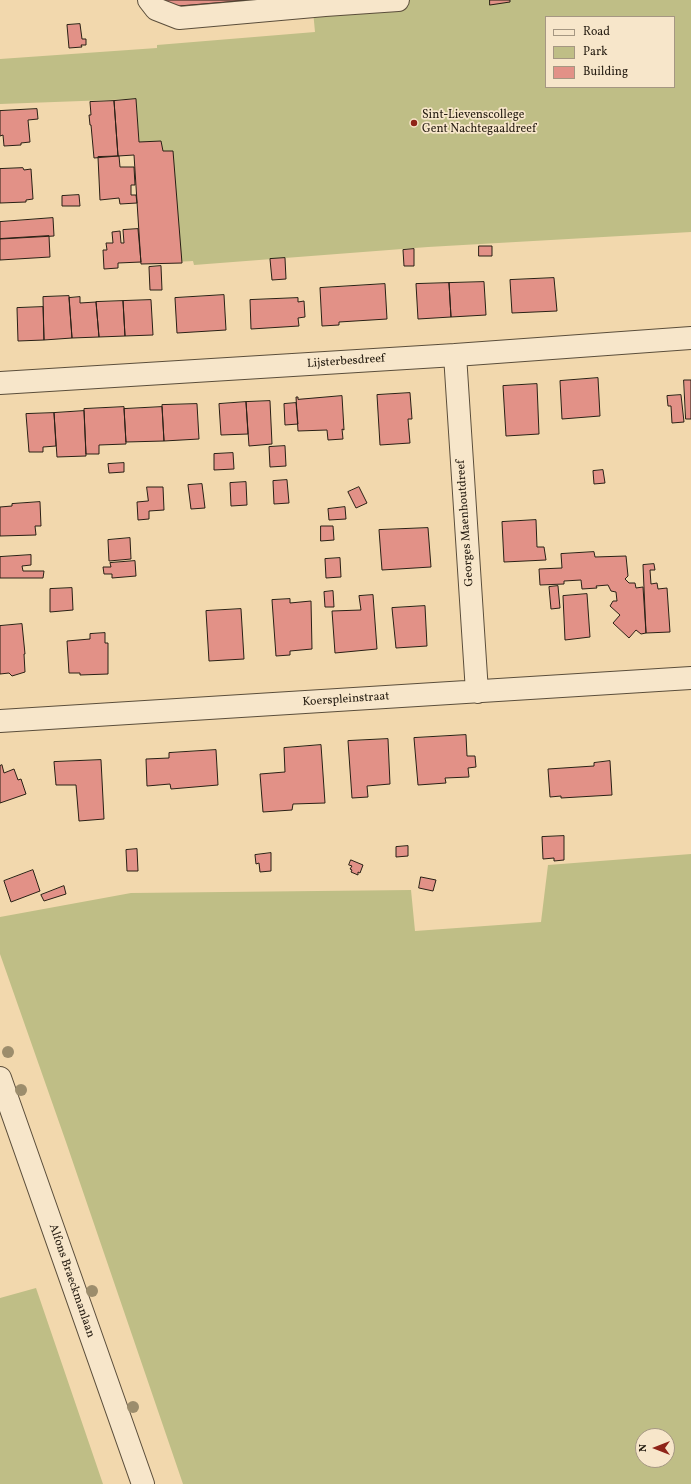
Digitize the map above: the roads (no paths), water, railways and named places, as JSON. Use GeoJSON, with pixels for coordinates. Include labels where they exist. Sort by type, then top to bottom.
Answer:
{"type":"FeatureCollection","features":[{"type":"Feature","properties":{"kind":"street"},"geometry":{"type":"LineString","coordinates":[[149,0],[156,9],[179,18],[325,2],[398,0]]}},
{"type":"Feature","properties":{"kind":"street","name":"Lijsterbesdreef"},"geometry":{"type":"LineString","coordinates":[[0,383],[455,355],[691,338]]}},
{"type":"Feature","properties":{"kind":"street","name":"Georges Maenhoutdreef"},"geometry":{"type":"LineString","coordinates":[[455,355],[477,692]]}},
{"type":"Feature","properties":{"kind":"street","name":"Koerspleinstraat"},"geometry":{"type":"LineString","coordinates":[[0,722],[691,678]]}},
{"type":"Feature","properties":{"kind":"street","name":"Alfons Braeckmanlaan"},"geometry":{"type":"LineString","coordinates":[[0,1078],[143,1484]]}},
{"type":"Feature","properties":{"kind":"place","name":"Sint-Lievenscollege Gent Nachtegaaldreef"},"geometry":{"type":"Point","coordinates":[414,123]}}]}
